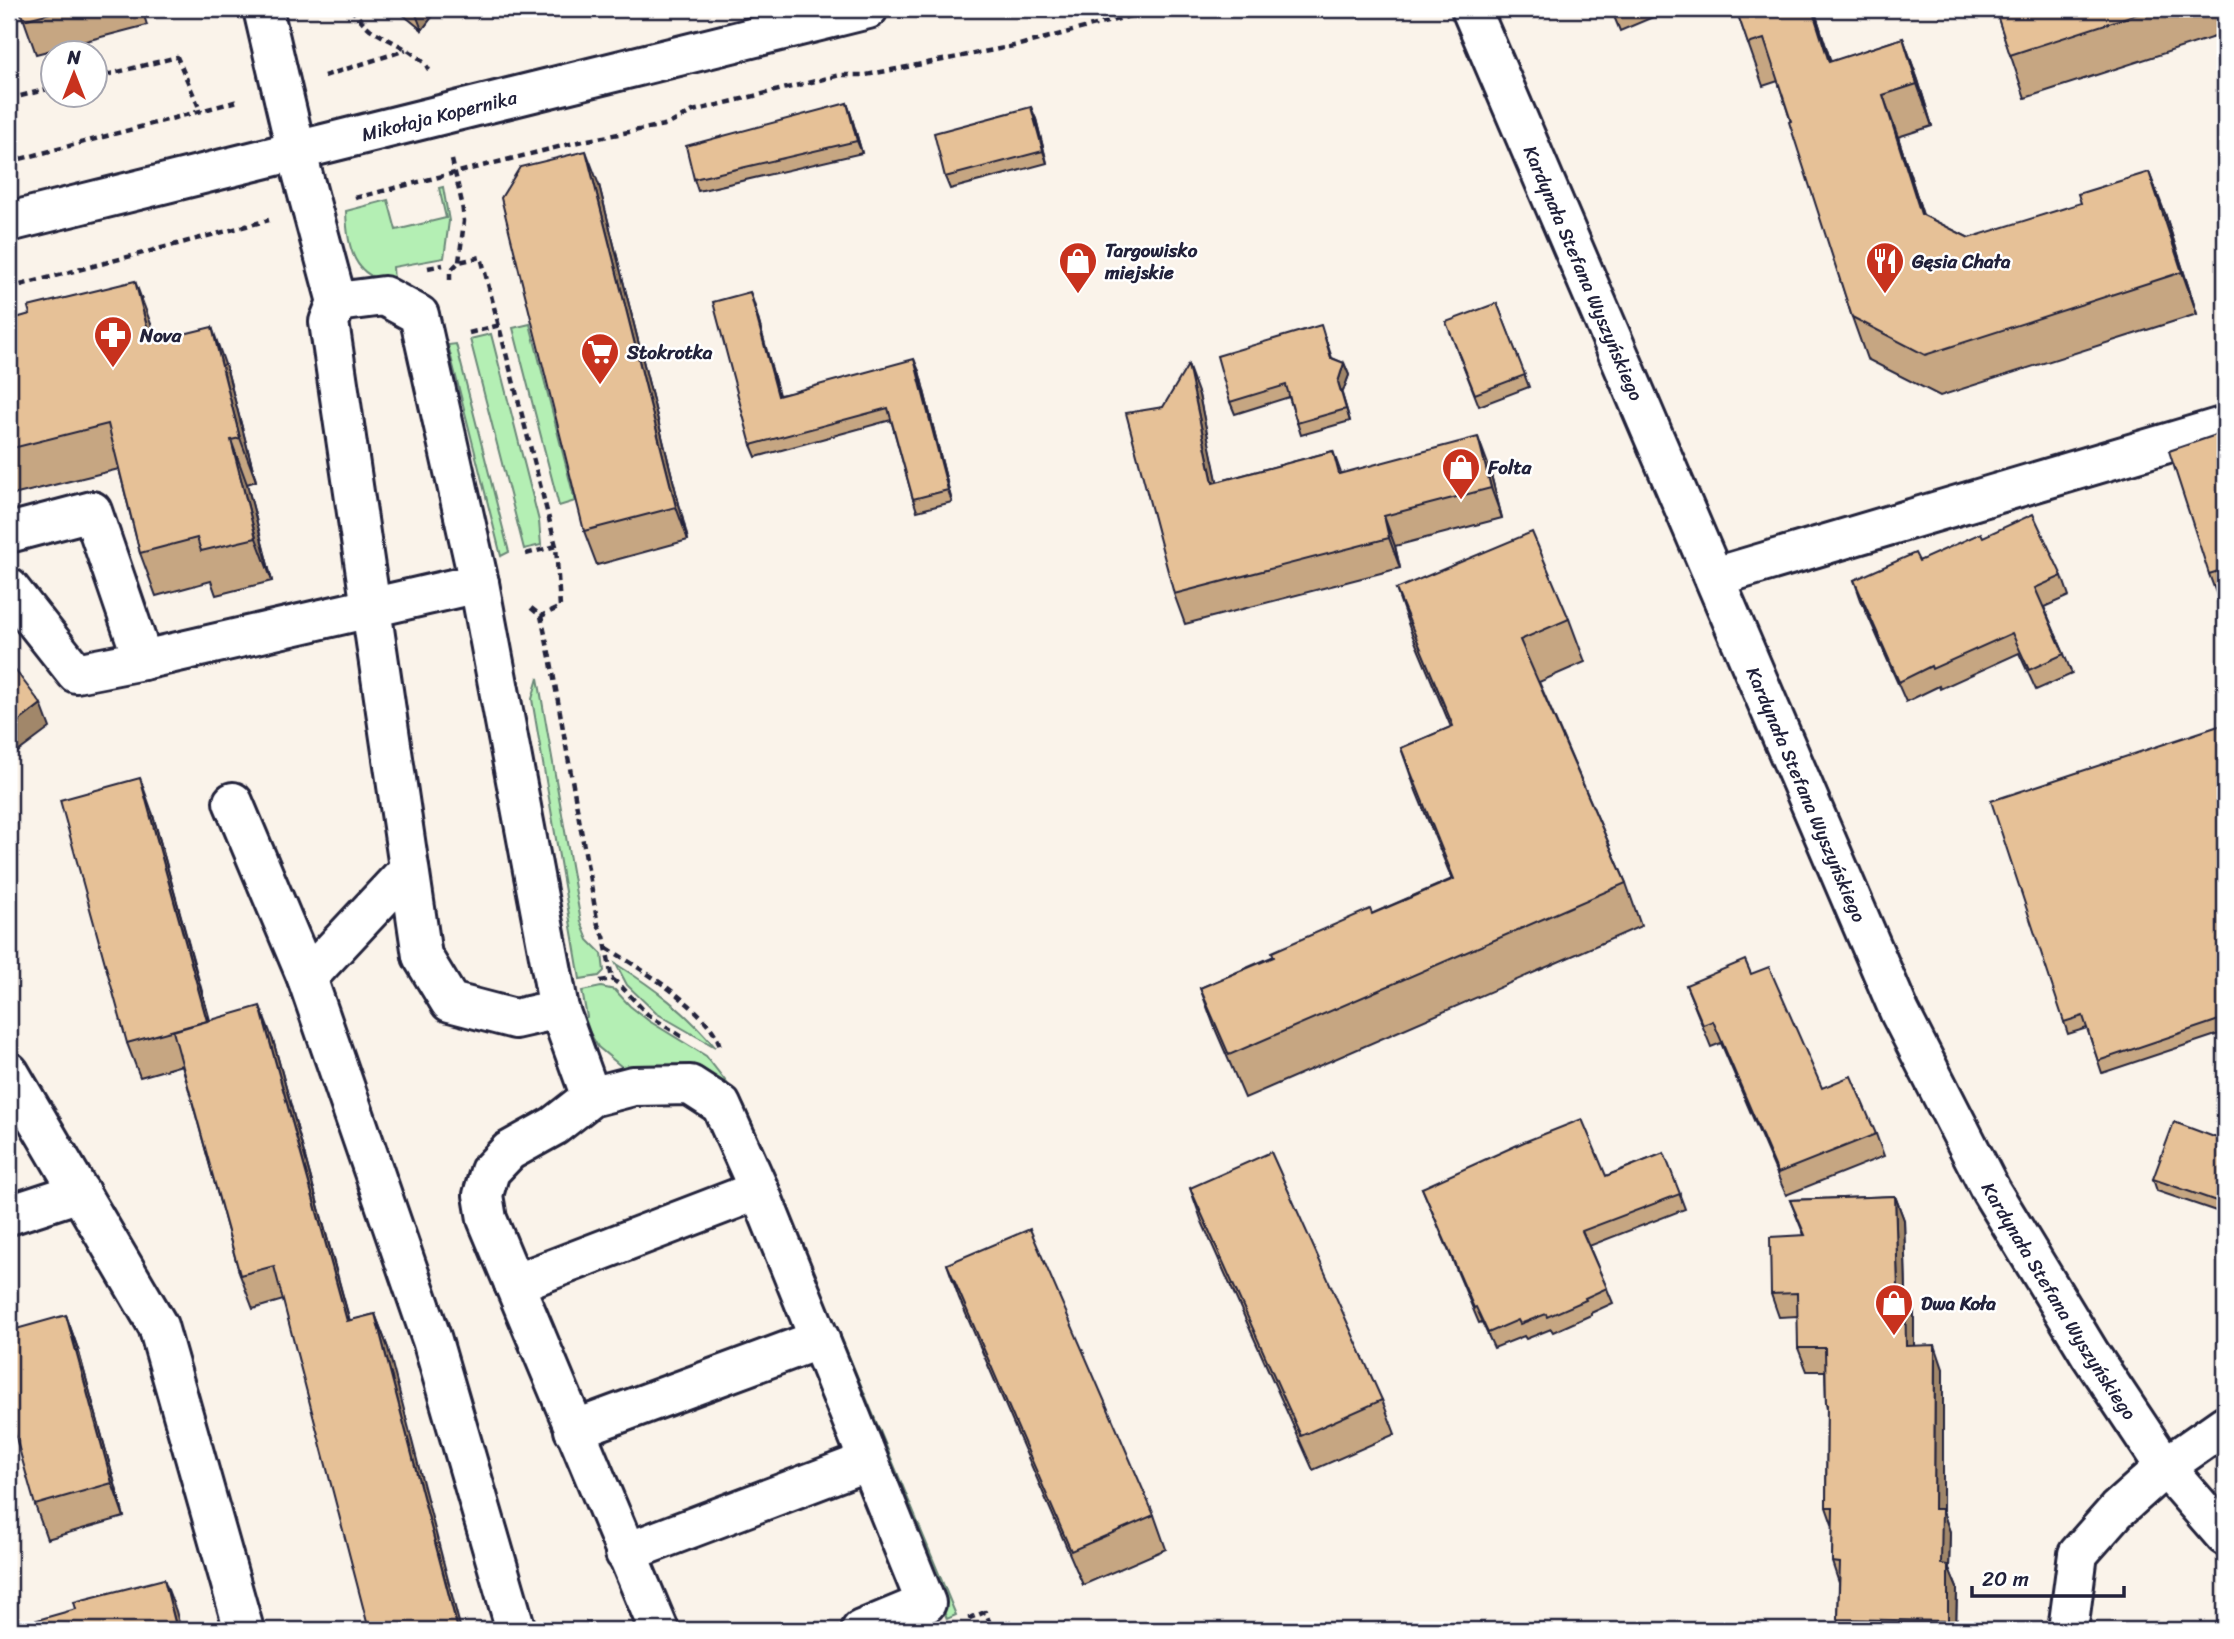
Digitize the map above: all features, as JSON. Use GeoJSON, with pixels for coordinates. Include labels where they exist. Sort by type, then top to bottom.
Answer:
{"type":"FeatureCollection","features":[{"type":"Feature","properties":{"kind":"street"},"geometry":{"type":"LineString","coordinates":[[263,9],[296,150],[337,302],[329,322],[422,956],[450,1002],[515,1019],[557,999]]}},
{"type":"Feature","properties":{"kind":"street","name":"Mikołaja Kopernika"},"geometry":{"type":"LineString","coordinates":[[9,222],[867,9]]}},
{"type":"Feature","properties":{"kind":"street","name":"Kardynała Stefana Wyszyńskiego"},"geometry":{"type":"LineString","coordinates":[[1471,9],[1900,1013],[1992,1191],[2090,1354],[2165,1467],[2225,1536]]}},
{"type":"Feature","properties":{"kind":"street"},"geometry":{"type":"LineString","coordinates":[[337,302],[384,296],[419,315],[479,583],[557,999],[591,1097]]}},
{"type":"Feature","properties":{"kind":"street"},"geometry":{"type":"LineString","coordinates":[[1715,577],[2225,426]]}},
{"type":"Feature","properties":{"kind":"street"},"geometry":{"type":"LineString","coordinates":[[9,533],[92,511],[143,660]]}},
{"type":"Feature","properties":{"kind":"street"},"geometry":{"type":"LineString","coordinates":[[9,588],[76,673],[479,583]]}},
{"type":"Feature","properties":{"kind":"street"},"geometry":{"type":"LineString","coordinates":[[233,802],[307,978],[432,1340],[516,1630]]}},
{"type":"Feature","properties":{"kind":"street"},"geometry":{"type":"LineString","coordinates":[[307,978],[409,869]]}},
{"type":"Feature","properties":{"kind":"street"},"geometry":{"type":"LineString","coordinates":[[9,1072],[158,1325],[244,1630]]}},
{"type":"Feature","properties":{"kind":"street"},"geometry":{"type":"LineString","coordinates":[[659,1630],[487,1219],[483,1195],[490,1171],[509,1151],[554,1126],[591,1097],[633,1086],[690,1085],[721,1105],[759,1190],[926,1603],[861,1630]]}},
{"type":"Feature","properties":{"kind":"street"},"geometry":{"type":"LineString","coordinates":[[514,1284],[759,1190]]}},
{"type":"Feature","properties":{"kind":"street"},"geometry":{"type":"LineString","coordinates":[[9,1215],[80,1192]]}},
{"type":"Feature","properties":{"kind":"street"},"geometry":{"type":"LineString","coordinates":[[575,1430],[820,1339]]}},
{"type":"Feature","properties":{"kind":"street"},"geometry":{"type":"LineString","coordinates":[[2068,1630],[2078,1555],[2117,1510],[2165,1467],[2225,1426]]}},
{"type":"Feature","properties":{"kind":"street"},"geometry":{"type":"LineString","coordinates":[[625,1553],[868,1461]]}},
{"type":"Feature","properties":{"kind":"path"},"geometry":{"type":"LineString","coordinates":[[351,9],[368,27],[426,64],[432,78]]}},
{"type":"Feature","properties":{"kind":"path"},"geometry":{"type":"LineString","coordinates":[[9,288],[455,172],[578,142],[669,124],[692,111],[840,75],[866,75],[1019,45],[1157,9]]}},
{"type":"Feature","properties":{"kind":"path"},"geometry":{"type":"LineString","coordinates":[[9,162],[201,112],[407,50]]}},
{"type":"Feature","properties":{"kind":"path"},"geometry":{"type":"LineString","coordinates":[[108,74],[177,57],[201,112]]}},
{"type":"Feature","properties":{"kind":"path"},"geometry":{"type":"LineString","coordinates":[[9,99],[38,92]]}},
{"type":"Feature","properties":{"kind":"path"},"geometry":{"type":"LineString","coordinates":[[450,152],[464,221],[459,262],[481,257],[556,546],[560,607],[541,616],[598,925],[607,947],[612,979],[648,1015],[687,1039]]}},
{"type":"Feature","properties":{"kind":"path"},"geometry":{"type":"LineString","coordinates":[[468,334],[500,325]]}},
{"type":"Feature","properties":{"kind":"path"},"geometry":{"type":"LineString","coordinates":[[526,554],[556,546]]}},
{"type":"Feature","properties":{"kind":"path"},"geometry":{"type":"LineString","coordinates":[[607,947],[654,977],[702,1018],[719,1040],[720,1052],[708,1052]]}},
{"type":"Feature","properties":{"kind":"path"},"geometry":{"type":"LineString","coordinates":[[557,999],[612,979]]}},
{"type":"Feature","properties":{"kind":"green space"},"geometry":{"type":"Polygon","coordinates":[[[443,187],[449,221],[444,258],[393,267],[394,281],[369,275],[361,268],[351,248],[346,211],[388,200],[396,230],[446,218],[439,188],[443,187]]]}},
{"type":"Feature","properties":{"kind":"green space"},"geometry":{"type":"Polygon","coordinates":[[[530,324],[575,501],[559,506],[513,328],[530,324]]]}},
{"type":"Feature","properties":{"kind":"green space"},"geometry":{"type":"Polygon","coordinates":[[[491,334],[539,521],[541,545],[524,549],[470,339],[491,334]]]}},
{"type":"Feature","properties":{"kind":"green space"},"geometry":{"type":"Polygon","coordinates":[[[456,344],[509,552],[501,556],[448,345],[456,344]]]}},
{"type":"Feature","properties":{"kind":"green space"},"geometry":{"type":"Polygon","coordinates":[[[538,678],[581,922],[588,940],[602,954],[604,971],[599,976],[580,979],[532,699],[538,678]]]}},
{"type":"Feature","properties":{"kind":"green space"},"geometry":{"type":"Polygon","coordinates":[[[616,964],[669,1001],[715,1047],[656,1013],[627,985],[616,964]]]}},
{"type":"Feature","properties":{"kind":"green space"},"geometry":{"type":"Polygon","coordinates":[[[601,987],[615,990],[649,1021],[706,1056],[744,1105],[762,1146],[753,1151],[647,1071],[622,1067],[598,1047],[582,1019],[587,1017],[582,991],[601,987]]]}},
{"type":"Feature","properties":{"kind":"green space"},"geometry":{"type":"Polygon","coordinates":[[[832,1315],[956,1615],[947,1619],[822,1319],[832,1315]]]}},
{"type":"Feature","properties":{"kind":"building"},"geometry":{"type":"Polygon","coordinates":[[[20,9],[66,9],[23,20],[20,9]]]}},
{"type":"Feature","properties":{"kind":"building"},"geometry":{"type":"Polygon","coordinates":[[[1736,9],[1812,9],[1829,62],[1903,38],[1917,84],[1883,95],[1921,214],[1969,238],[2081,203],[2078,194],[2149,172],[2182,272],[1925,355],[1852,317],[1764,39],[1748,44],[1736,9]]]}},
{"type":"Feature","properties":{"kind":"building"},"geometry":{"type":"Polygon","coordinates":[[[1995,9],[2152,9],[2010,55],[1995,9]]]}},
{"type":"Feature","properties":{"kind":"building"},"geometry":{"type":"Polygon","coordinates":[[[847,103],[857,141],[694,179],[686,146],[847,103]]]}},
{"type":"Feature","properties":{"kind":"building"},"geometry":{"type":"Polygon","coordinates":[[[1031,107],[1043,151],[945,177],[934,133],[1031,107]]]}},
{"type":"Feature","properties":{"kind":"building","name":"Stokrotka"},"geometry":{"type":"Polygon","coordinates":[[[586,151],[676,507],[584,531],[501,198],[520,167],[586,151]]]}},
{"type":"Feature","properties":{"kind":"building"},"geometry":{"type":"Polygon","coordinates":[[[135,281],[151,342],[212,327],[240,438],[231,440],[256,538],[201,551],[197,538],[140,553],[108,424],[9,449],[9,320],[30,314],[28,307],[135,281]]]}},
{"type":"Feature","properties":{"kind":"building"},"geometry":{"type":"Polygon","coordinates":[[[750,292],[778,396],[914,359],[948,490],[913,499],[888,408],[751,445],[713,302],[750,292]]]}},
{"type":"Feature","properties":{"kind":"building"},"geometry":{"type":"Polygon","coordinates":[[[1497,303],[1525,375],[1475,394],[1446,322],[1497,303]]]}},
{"type":"Feature","properties":{"kind":"building"},"geometry":{"type":"Polygon","coordinates":[[[1321,325],[1331,358],[1344,363],[1338,382],[1346,409],[1297,423],[1286,385],[1230,402],[1217,356],[1321,325]]]}},
{"type":"Feature","properties":{"kind":"building"},"geometry":{"type":"Polygon","coordinates":[[[1188,365],[1213,483],[1333,451],[1339,474],[1478,437],[1491,488],[1384,516],[1389,538],[1174,594],[1126,413],[1163,407],[1188,365]]]}},
{"type":"Feature","properties":{"kind":"building"},"geometry":{"type":"Polygon","coordinates":[[[2225,432],[2225,569],[2209,574],[2169,451],[2225,432]]]}},
{"type":"Feature","properties":{"kind":"building"},"geometry":{"type":"Polygon","coordinates":[[[2033,514],[2062,576],[2035,588],[2064,654],[2029,670],[2012,633],[1899,682],[1854,580],[1915,553],[1919,561],[1981,533],[1983,537],[2033,514]]]}},
{"type":"Feature","properties":{"kind":"building"},"geometry":{"type":"Polygon","coordinates":[[[1532,532],[1569,619],[1520,640],[1626,883],[1229,1055],[1200,988],[1274,957],[1272,952],[1370,909],[1372,914],[1454,879],[1401,748],[1453,726],[1396,589],[1532,532]]]}},
{"type":"Feature","properties":{"kind":"building"},"geometry":{"type":"Polygon","coordinates":[[[9,662],[41,704],[9,729],[9,662]]]}},
{"type":"Feature","properties":{"kind":"building"},"geometry":{"type":"Polygon","coordinates":[[[2225,724],[2225,1018],[2098,1061],[2083,1016],[2064,1022],[1991,801],[2225,724]]]}},
{"type":"Feature","properties":{"kind":"building"},"geometry":{"type":"Polygon","coordinates":[[[140,778],[207,1021],[127,1043],[60,800],[140,778]]]}},
{"type":"Feature","properties":{"kind":"building"},"geometry":{"type":"Polygon","coordinates":[[[1745,960],[1751,974],[1769,967],[1822,1088],[1851,1076],[1876,1134],[1778,1173],[1713,1021],[1703,1025],[1686,985],[1745,960]]]}},
{"type":"Feature","properties":{"kind":"building"},"geometry":{"type":"Polygon","coordinates":[[[260,1006],[347,1321],[375,1314],[458,1630],[369,1630],[274,1266],[240,1275],[173,1031],[260,1006]]]}},
{"type":"Feature","properties":{"kind":"building"},"geometry":{"type":"Polygon","coordinates":[[[1582,1119],[1606,1176],[1664,1153],[1680,1194],[1582,1231],[1607,1288],[1547,1317],[1546,1314],[1520,1324],[1518,1320],[1488,1333],[1476,1307],[1474,1308],[1422,1188],[1582,1119]]]}},
{"type":"Feature","properties":{"kind":"building"},"geometry":{"type":"Polygon","coordinates":[[[2174,1122],[2225,1141],[2225,1204],[2153,1179],[2174,1122]]]}},
{"type":"Feature","properties":{"kind":"building"},"geometry":{"type":"Polygon","coordinates":[[[1271,1152],[1382,1400],[1301,1436],[1190,1188],[1271,1152]]]}},
{"type":"Feature","properties":{"kind":"building"},"geometry":{"type":"Polygon","coordinates":[[[1895,1196],[1898,1289],[1905,1289],[1906,1346],[1935,1345],[1934,1509],[1942,1509],[1941,1564],[1948,1565],[1948,1621],[1838,1619],[1840,1563],[1832,1562],[1833,1507],[1826,1507],[1825,1348],[1798,1348],[1797,1293],[1771,1294],[1770,1237],[1805,1235],[1790,1200],[1895,1196]]]}},
{"type":"Feature","properties":{"kind":"building"},"geometry":{"type":"Polygon","coordinates":[[[1030,1229],[1154,1515],[1071,1551],[947,1264],[1030,1229]]]}},
{"type":"Feature","properties":{"kind":"building"},"geometry":{"type":"Polygon","coordinates":[[[66,1315],[112,1483],[35,1505],[9,1413],[9,1331],[66,1315]]]}},
{"type":"Feature","properties":{"kind":"building"},"geometry":{"type":"Polygon","coordinates":[[[164,1579],[177,1630],[9,1630],[76,1609],[74,1602],[164,1579]]]}},
{"type":"Feature","properties":{"kind":"place","name":"Targowisko miejskie"},"geometry":{"type":"Point","coordinates":[1078,295]}},
{"type":"Feature","properties":{"kind":"place","name":"Gęsia Chata"},"geometry":{"type":"Point","coordinates":[1885,295]}},
{"type":"Feature","properties":{"kind":"place","name":"Nova"},"geometry":{"type":"Point","coordinates":[113,369]}},
{"type":"Feature","properties":{"kind":"place","name":"Stokrotka"},"geometry":{"type":"Point","coordinates":[600,386]}},
{"type":"Feature","properties":{"kind":"place","name":"Folta"},"geometry":{"type":"Point","coordinates":[1461,501]}},
{"type":"Feature","properties":{"kind":"place","name":"Dwa Koła"},"geometry":{"type":"Point","coordinates":[1894,1337]}}]}
